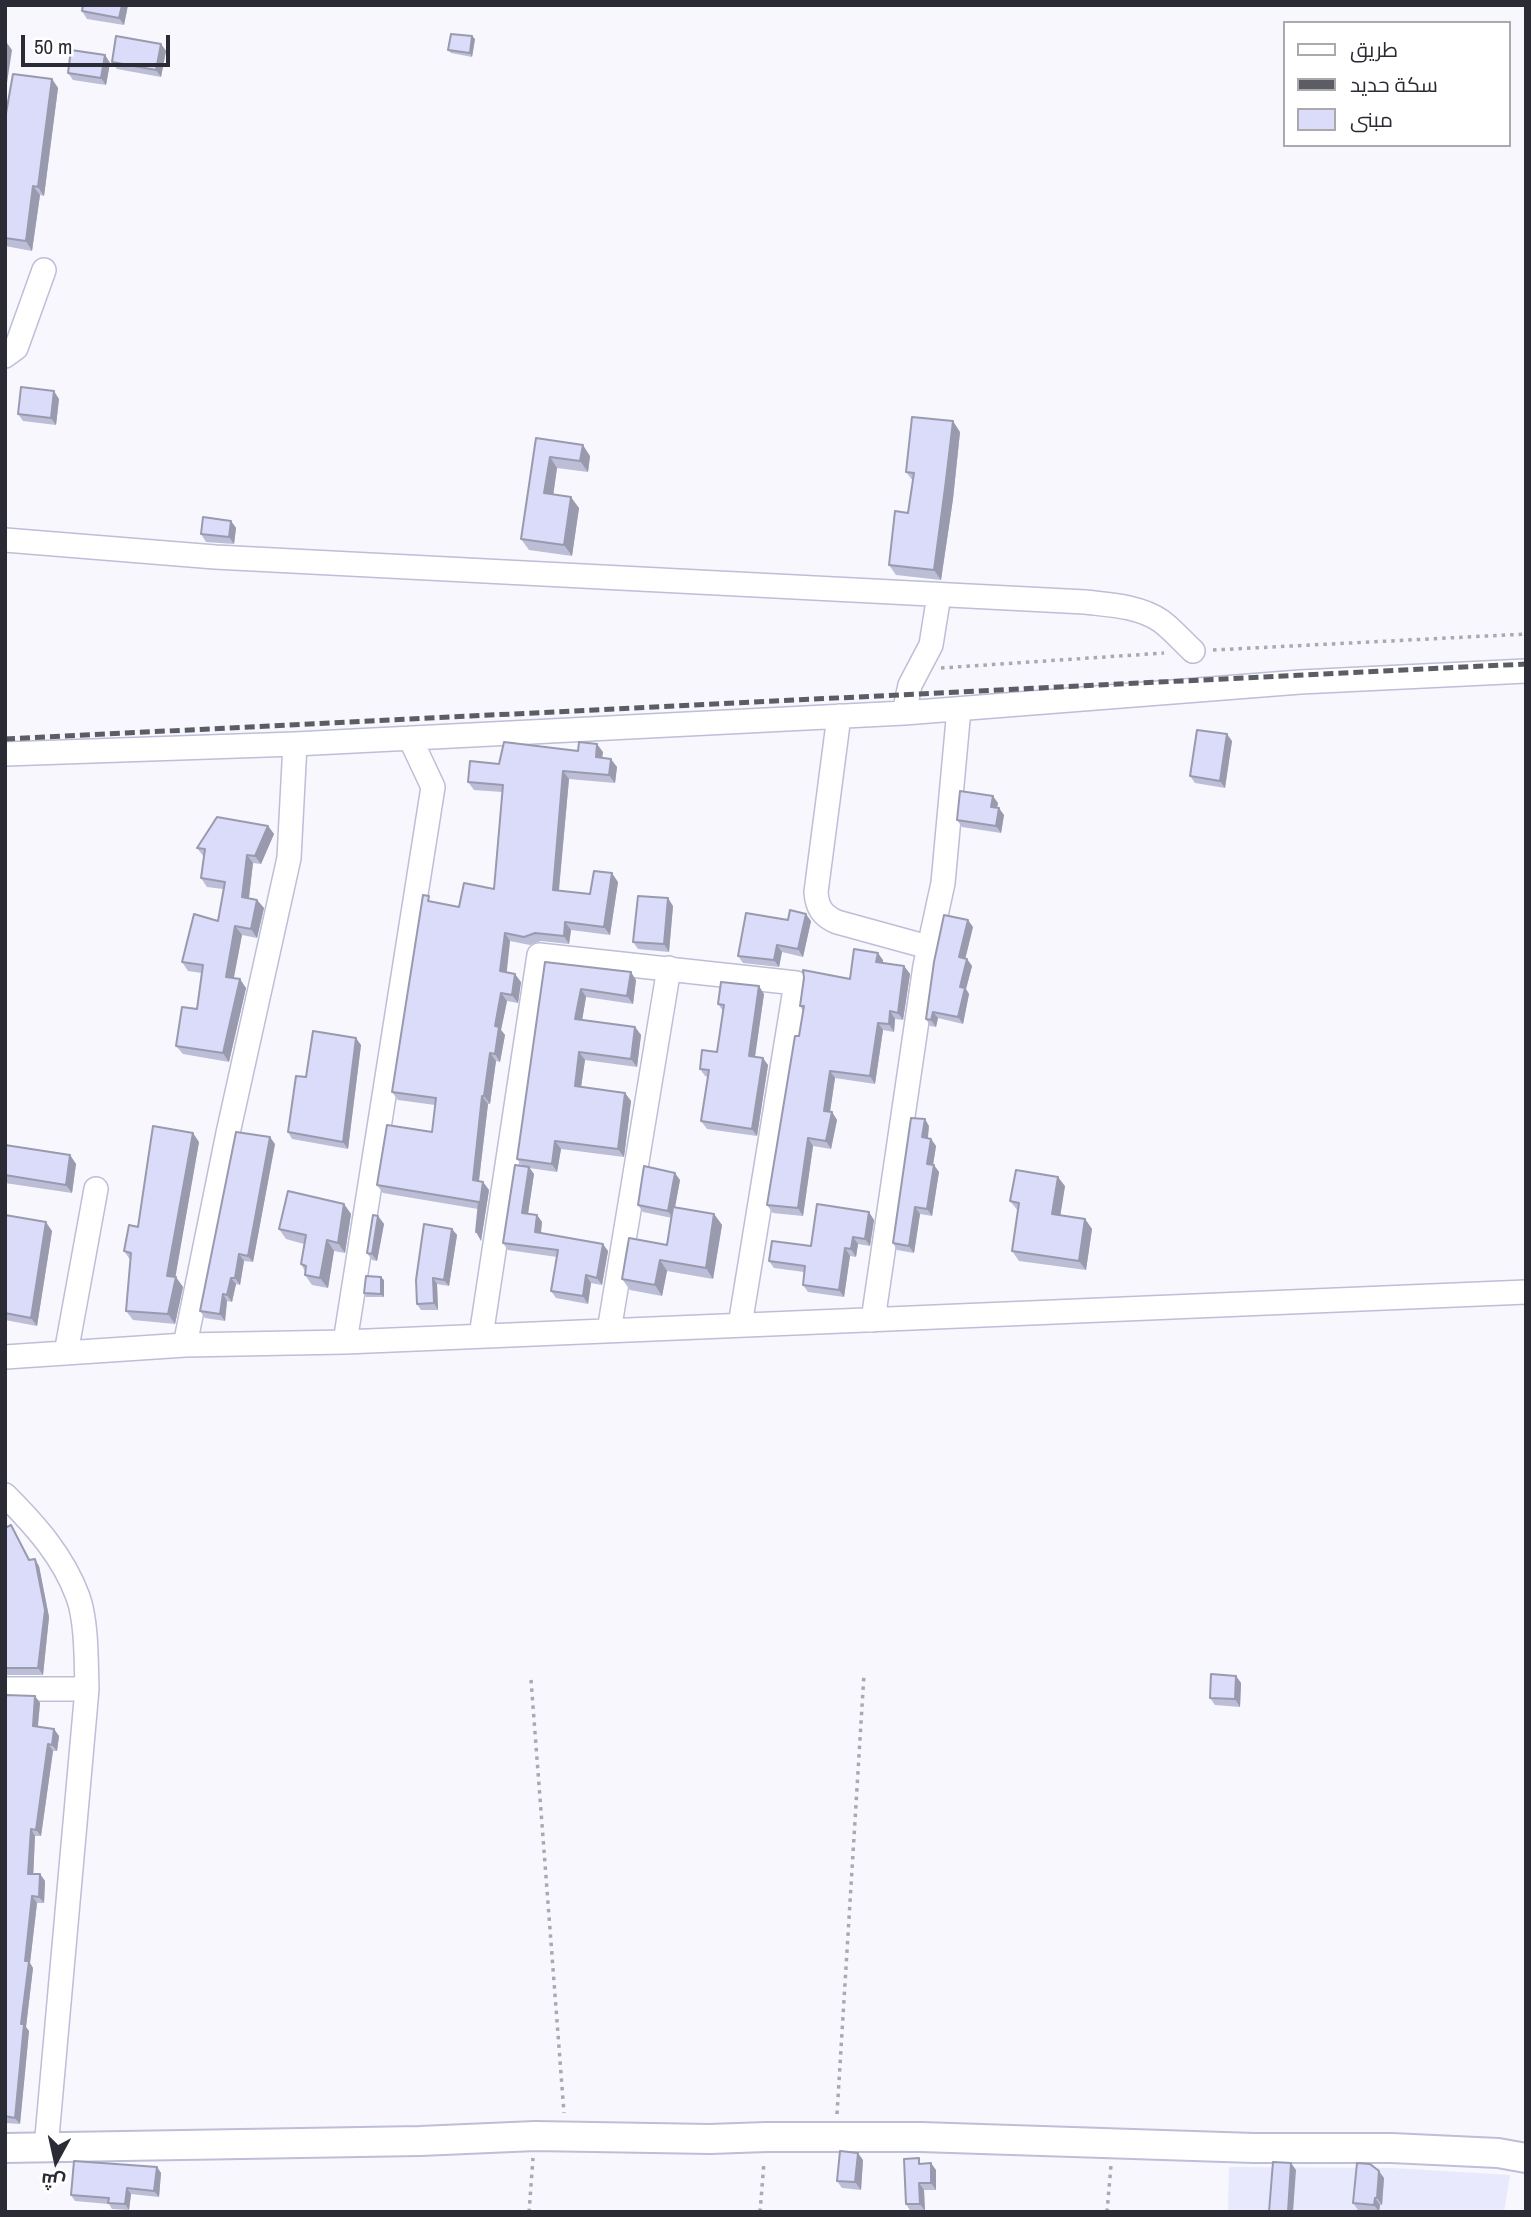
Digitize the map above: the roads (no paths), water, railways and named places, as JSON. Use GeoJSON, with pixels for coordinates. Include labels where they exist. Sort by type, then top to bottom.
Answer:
{"type":"FeatureCollection","features":[{"type":"Feature","properties":{"kind":"street"},"geometry":{"type":"LineString","coordinates":[[5,356],[16,348],[44,270]]}},
{"type":"Feature","properties":{"kind":"street"},"geometry":{"type":"LineString","coordinates":[[5,540],[229,558],[1119,606],[1140,611],[1160,621],[1194,651]]}},
{"type":"Feature","properties":{"kind":"street"},"geometry":{"type":"LineString","coordinates":[[904,713],[909,685],[931,645],[939,595]]}},
{"type":"Feature","properties":{"kind":"street"},"geometry":{"type":"LineString","coordinates":[[5,754],[295,744],[904,713],[1300,682],[1526,671]]}},
{"type":"Feature","properties":{"kind":"street"},"geometry":{"type":"LineString","coordinates":[[873,1320],[928,947],[941,894],[947,854],[959,709]]}},
{"type":"Feature","properties":{"kind":"street"},"geometry":{"type":"LineString","coordinates":[[839,716],[816,892],[817,902],[828,918],[837,922],[928,947]]}},
{"type":"Feature","properties":{"kind":"street"},"geometry":{"type":"LineString","coordinates":[[345,1342],[433,787],[410,738]]}},
{"type":"Feature","properties":{"kind":"street"},"geometry":{"type":"LineString","coordinates":[[185,1345],[289,858],[295,744]]}},
{"type":"Feature","properties":{"kind":"street"},"geometry":{"type":"LineString","coordinates":[[481,1336],[539,955],[796,983],[740,1325]]}},
{"type":"Feature","properties":{"kind":"street"},"geometry":{"type":"LineString","coordinates":[[609,1331],[669,968]]}},
{"type":"Feature","properties":{"kind":"street"},"geometry":{"type":"LineString","coordinates":[[66,1353],[96,1189]]}},
{"type":"Feature","properties":{"kind":"street"},"geometry":{"type":"LineString","coordinates":[[5,1357],[185,1345],[345,1342],[1526,1292]]}},
{"type":"Feature","properties":{"kind":"street"},"geometry":{"type":"LineString","coordinates":[[5,1496],[53,1548],[78,1598],[86,1650],[87,1689],[47,2148]]}},
{"type":"Feature","properties":{"kind":"street"},"geometry":{"type":"LineString","coordinates":[[5,1689],[87,1689]]}},
{"type":"Feature","properties":{"kind":"street"},"geometry":{"type":"LineString","coordinates":[[5,2148],[420,2141],[535,2136],[710,2139],[835,2137],[1254,2148],[1391,2148],[1498,2153],[1526,2158]]}},
{"type":"Feature","properties":{"kind":"railway"},"geometry":{"type":"LineString","coordinates":[[5,739],[1526,664]]}}]}
